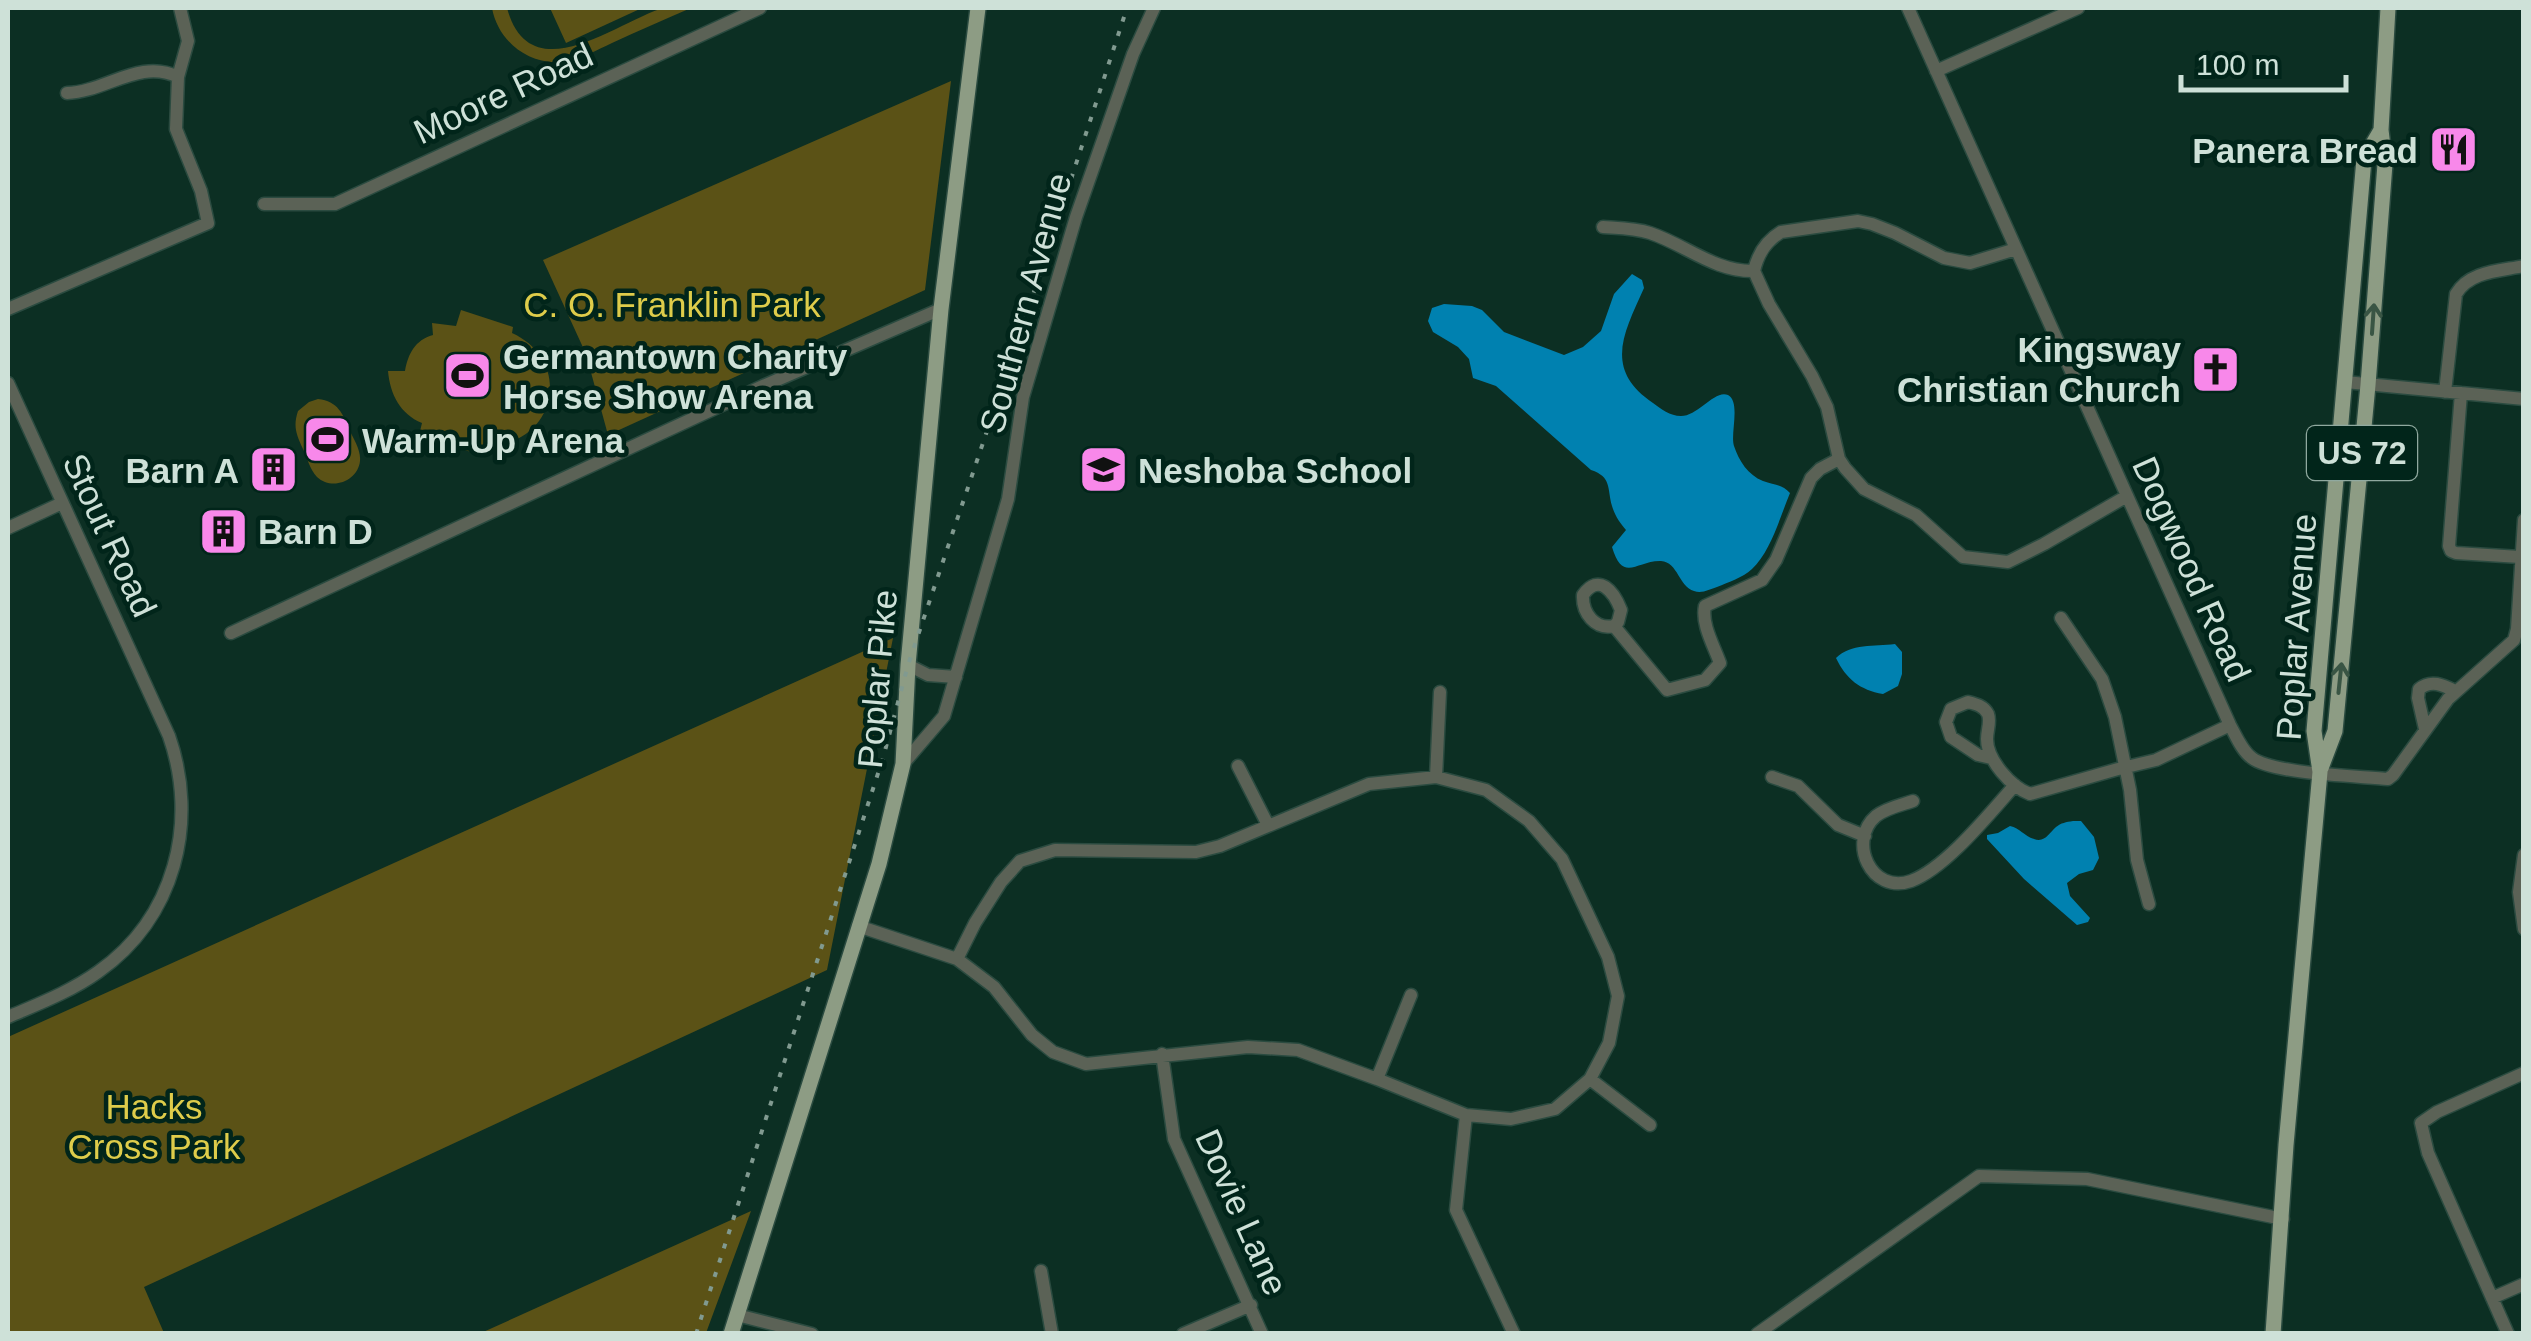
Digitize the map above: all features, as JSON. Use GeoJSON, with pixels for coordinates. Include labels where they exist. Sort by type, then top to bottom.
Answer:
{"type":"FeatureCollection","features":[{"type":"Feature","properties":{"kind":"main road","name":"Poplar Pike"},"geometry":{"type":"LineString","coordinates":[[731,1334],[879,864],[903,764],[908,665],[940,309],[978,8]]}},
{"type":"Feature","properties":{"kind":"main road","name":"Poplar Avenue"},"geometry":{"type":"LineString","coordinates":[[2320,772],[2334,732],[2368,385],[2385,164],[2381,130],[2388,8]]}},
{"type":"Feature","properties":{"kind":"main road","name":"Poplar Avenue"},"geometry":{"type":"LineString","coordinates":[[2273,1334],[2320,772],[2314,731],[2364,159],[2381,130]]}},
{"type":"Feature","properties":{"kind":"street"},"geometry":{"type":"LineString","coordinates":[[8,308],[208,223],[201,191],[176,129],[178,77],[188,40],[180,8]]}},
{"type":"Feature","properties":{"kind":"street","name":"Moore Road"},"geometry":{"type":"LineString","coordinates":[[264,204],[335,204],[760,8]]}},
{"type":"Feature","properties":{"kind":"street","name":"Southern Avenue"},"geometry":{"type":"LineString","coordinates":[[903,764],[944,716],[1008,499],[1023,397],[1076,217],[1133,54],[1154,8]]}},
{"type":"Feature","properties":{"kind":"street","name":"Dogwood Road"},"geometry":{"type":"LineString","coordinates":[[1908,8],[2244,750],[2257,762],[2284,768],[2388,779],[2425,729]]}},
{"type":"Feature","properties":{"kind":"street"},"geometry":{"type":"LineString","coordinates":[[1936,71],[2078,8]]}},
{"type":"Feature","properties":{"kind":"street"},"geometry":{"type":"LineString","coordinates":[[68,94],[152,70],[178,77]]}},
{"type":"Feature","properties":{"kind":"street"},"geometry":{"type":"LineString","coordinates":[[2016,249],[1984,261],[1959,262],[1872,224],[1858,222],[1781,232],[1762,250],[1754,271],[1828,408],[1839,459],[1864,490],[1916,515],[1964,557],[2008,562],[2126,496]]}},
{"type":"Feature","properties":{"kind":"street"},"geometry":{"type":"LineString","coordinates":[[1603,227],[1649,233],[1718,266],[1754,271]]}},
{"type":"Feature","properties":{"kind":"street"},"geometry":{"type":"LineString","coordinates":[[2445,392],[2456,294],[2462,284],[2474,276],[2524,266]]}},
{"type":"Feature","properties":{"kind":"street"},"geometry":{"type":"LineString","coordinates":[[231,633],[763,386],[940,309]]}},
{"type":"Feature","properties":{"kind":"street"},"geometry":{"type":"LineString","coordinates":[[2344,382],[2524,399]]}},
{"type":"Feature","properties":{"kind":"street","name":"Stout Road"},"geometry":{"type":"LineString","coordinates":[[8,383],[159,712],[176,757],[183,800],[175,862],[164,893],[145,925],[110,963],[65,992],[8,1017]]}},
{"type":"Feature","properties":{"kind":"street"},"geometry":{"type":"LineString","coordinates":[[2460,394],[2449,546],[2456,553],[2520,557]]}},
{"type":"Feature","properties":{"kind":"street"},"geometry":{"type":"LineString","coordinates":[[1614,626],[1667,690],[1706,680],[1720,663],[1704,619],[1705,606],[1762,580],[1782,547],[1810,478],[1839,459]]}},
{"type":"Feature","properties":{"kind":"street"},"geometry":{"type":"LineString","coordinates":[[8,528],[62,503]]}},
{"type":"Feature","properties":{"kind":"street"},"geometry":{"type":"LineString","coordinates":[[2425,729],[2456,691],[2514,640],[2524,520]]}},
{"type":"Feature","properties":{"kind":"street"},"geometry":{"type":"LineString","coordinates":[[2061,618],[2102,678],[2115,718],[2130,790],[2137,860],[2149,904]]}},
{"type":"Feature","properties":{"kind":"street"},"geometry":{"type":"LineString","coordinates":[[908,665],[928,674],[956,677]]}},
{"type":"Feature","properties":{"kind":"street"},"geometry":{"type":"LineString","coordinates":[[2425,729],[2418,689],[2431,683],[2456,691]]}},
{"type":"Feature","properties":{"kind":"street"},"geometry":{"type":"LineString","coordinates":[[1436,777],[1440,692]]}},
{"type":"Feature","properties":{"kind":"street"},"geometry":{"type":"LineString","coordinates":[[1991,758],[1987,712],[1968,702],[1951,709],[1946,722],[1950,737],[1991,758],[2030,794],[2156,760],[2230,725]]}},
{"type":"Feature","properties":{"kind":"street"},"geometry":{"type":"LineString","coordinates":[[1238,766],[1268,825]]}},
{"type":"Feature","properties":{"kind":"street"},"geometry":{"type":"LineString","coordinates":[[858,926],[957,959],[994,987],[1032,1034],[1054,1052],[1086,1064],[1248,1047],[1298,1050],[1466,1116],[1511,1120],[1555,1109],[1590,1079],[1609,1044],[1618,996],[1608,958],[1562,859],[1529,821],[1486,790],[1436,777],[1369,784],[1220,846],[1196,852],[1055,850],[1020,860],[1001,882],[957,959]]}},
{"type":"Feature","properties":{"kind":"street"},"geometry":{"type":"LineString","coordinates":[[1772,777],[1798,786],[1838,825],[1864,836]]}},
{"type":"Feature","properties":{"kind":"street"},"geometry":{"type":"LineString","coordinates":[[1912,802],[1876,816],[1864,836],[1863,847],[1870,868],[1880,879],[1892,884],[1911,880],[1946,857],[2016,785]]}},
{"type":"Feature","properties":{"kind":"street"},"geometry":{"type":"LineString","coordinates":[[2524,855],[2519,892],[2524,929]]}},
{"type":"Feature","properties":{"kind":"street"},"geometry":{"type":"LineString","coordinates":[[1377,1079],[1411,995]]}},
{"type":"Feature","properties":{"kind":"street","name":"Dovie Lane"},"geometry":{"type":"LineString","coordinates":[[1162,1054],[1174,1139],[1262,1334]]}},
{"type":"Feature","properties":{"kind":"street"},"geometry":{"type":"LineString","coordinates":[[2508,1334],[2428,1153],[2421,1122],[2524,1072]]}},
{"type":"Feature","properties":{"kind":"street"},"geometry":{"type":"LineString","coordinates":[[1590,1079],[1650,1125]]}},
{"type":"Feature","properties":{"kind":"street"},"geometry":{"type":"LineString","coordinates":[[1466,1116],[1456,1210],[1514,1334]]}},
{"type":"Feature","properties":{"kind":"street"},"geometry":{"type":"LineString","coordinates":[[1757,1334],[1978,1176],[2087,1179],[2282,1219]]}},
{"type":"Feature","properties":{"kind":"street"},"geometry":{"type":"LineString","coordinates":[[1041,1271],[1052,1334]]}},
{"type":"Feature","properties":{"kind":"street"},"geometry":{"type":"LineString","coordinates":[[2492,1298],[2524,1284]]}},
{"type":"Feature","properties":{"kind":"street"},"geometry":{"type":"LineString","coordinates":[[1183,1334],[1251,1305]]}},
{"type":"Feature","properties":{"kind":"street"},"geometry":{"type":"LineString","coordinates":[[737,1315],[812,1334]]}},
{"type":"Feature","properties":{"kind":"green space"},"geometry":{"type":"Polygon","coordinates":[[[492,8],[507,8],[518,33],[534,45],[553,49],[597,38],[660,9],[691,8],[584,56],[554,62],[518,50],[501,32],[492,8]]]}},
{"type":"Feature","properties":{"kind":"green space"},"geometry":{"type":"Polygon","coordinates":[[[550,8],[642,8],[566,43],[550,8]]]}},
{"type":"Feature","properties":{"kind":"green space","name":"C. O. Franklin Park"},"geometry":{"type":"Polygon","coordinates":[[[951,81],[925,290],[608,435],[586,354],[543,260],[951,81]]]}},
{"type":"Feature","properties":{"kind":"green space","name":"Germantown Charity Horse Show Arena"},"geometry":{"type":"Polygon","coordinates":[[[461,310],[513,327],[512,333],[533,347],[545,364],[550,384],[548,404],[539,421],[523,436],[502,444],[476,445],[474,453],[419,435],[422,423],[398,402],[388,371],[405,371],[413,348],[433,335],[432,323],[456,326],[461,310]]]}},
{"type":"Feature","properties":{"kind":"green space","name":"Warm-Up Arena"},"geometry":{"type":"Polygon","coordinates":[[[318,399],[339,409],[358,449],[358,468],[343,482],[330,483],[317,477],[297,434],[298,411],[318,399]]]}},
{"type":"Feature","properties":{"kind":"green space","name":"Hacks Cross Park"},"geometry":{"type":"Polygon","coordinates":[[[893,638],[827,970],[144,1287],[164,1333],[8,1333],[8,1037],[893,638]]]}},
{"type":"Feature","properties":{"kind":"green space"},"geometry":{"type":"Polygon","coordinates":[[[751,1211],[706,1333],[481,1333],[751,1211]]]}},
{"type":"Feature","properties":{"kind":"water"},"geometry":{"type":"Polygon","coordinates":[[[1632,274],[1642,280],[1644,288],[1622,350],[1623,364],[1637,390],[1677,416],[1728,395],[1734,404],[1733,441],[1741,462],[1758,478],[1790,493],[1759,562],[1740,577],[1703,592],[1689,589],[1667,562],[1621,565],[1612,547],[1626,530],[1613,510],[1606,480],[1496,386],[1473,378],[1469,359],[1433,332],[1428,321],[1432,308],[1444,304],[1472,306],[1482,310],[1504,332],[1564,355],[1583,347],[1601,331],[1614,294],[1632,274]]]}},
{"type":"Feature","properties":{"kind":"water"},"geometry":{"type":"Polygon","coordinates":[[[1895,644],[1902,652],[1902,674],[1898,686],[1883,694],[1855,682],[1836,658],[1856,648],[1895,644]]]}},
{"type":"Feature","properties":{"kind":"water"},"geometry":{"type":"Polygon","coordinates":[[[2081,821],[2094,837],[2099,858],[2093,870],[2067,883],[2070,896],[2090,918],[2077,925],[2024,879],[1987,839],[1987,835],[2010,826],[2041,840],[2060,825],[2081,821]]]}},
{"type":"Feature","properties":{"kind":"railway"},"geometry":{"type":"LineString","coordinates":[[696,1334],[883,758],[908,665],[1127,8]]}},
{"type":"Feature","properties":{"kind":"place","name":"Panera Bread"},"geometry":{"type":"Point","coordinates":[2453,150]}},
{"type":"Feature","properties":{"kind":"place","name":"Kingsway Christian Church"},"geometry":{"type":"Point","coordinates":[2216,369]}},
{"type":"Feature","properties":{"kind":"place","name":"Germantown Charity Horse Show Arena"},"geometry":{"type":"Point","coordinates":[468,376]}},
{"type":"Feature","properties":{"kind":"place","name":"Warm-Up Arena"},"geometry":{"type":"Point","coordinates":[327,440]}},
{"type":"Feature","properties":{"kind":"place","name":"Barn A"},"geometry":{"type":"Point","coordinates":[274,470]}},
{"type":"Feature","properties":{"kind":"place","name":"Neshoba School"},"geometry":{"type":"Point","coordinates":[1103,470]}},
{"type":"Feature","properties":{"kind":"place","name":"Barn D"},"geometry":{"type":"Point","coordinates":[223,531]}}]}
